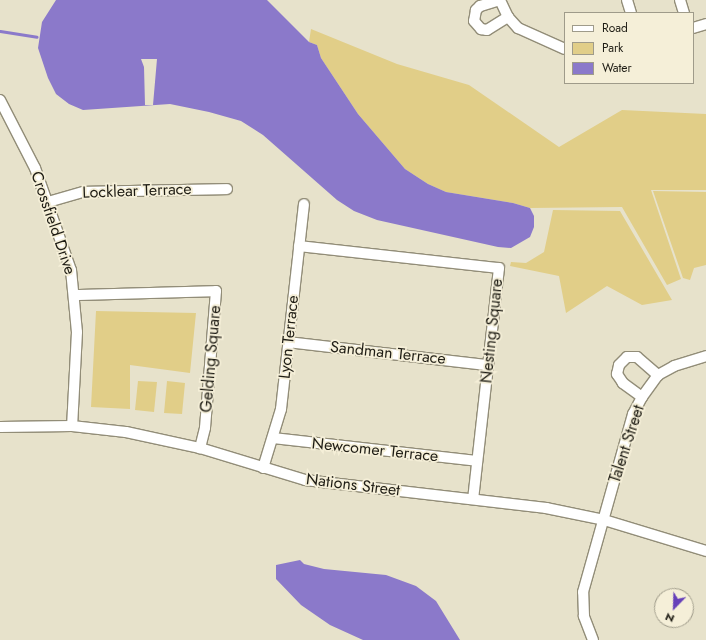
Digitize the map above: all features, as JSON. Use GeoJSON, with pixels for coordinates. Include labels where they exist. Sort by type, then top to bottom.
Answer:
{"type":"FeatureCollection","features":[{"type":"Feature","properties":{"kind":"street"},"geometry":{"type":"LineString","coordinates":[[508,17],[493,29],[481,29],[474,21],[476,10],[480,6],[500,0],[508,17],[527,34],[564,48]]}},
{"type":"Feature","properties":{"kind":"street"},"geometry":{"type":"LineString","coordinates":[[627,0],[631,12]]}},
{"type":"Feature","properties":{"kind":"street"},"geometry":{"type":"LineString","coordinates":[[680,0],[684,12]]}},
{"type":"Feature","properties":{"kind":"street"},"geometry":{"type":"LineString","coordinates":[[694,28],[706,24]]}},
{"type":"Feature","properties":{"kind":"street","name":"Crossfield Drive"},"geometry":{"type":"LineString","coordinates":[[0,100],[35,168],[65,248],[75,295],[77,332],[72,426]]}},
{"type":"Feature","properties":{"kind":"street","name":"Locklear Terrace"},"geometry":{"type":"LineString","coordinates":[[48,202],[84,192],[227,189]]}},
{"type":"Feature","properties":{"kind":"street","name":"Lyon Terrace"},"geometry":{"type":"LineString","coordinates":[[263,468],[279,418],[304,204]]}},
{"type":"Feature","properties":{"kind":"street","name":"Nesting Square"},"geometry":{"type":"LineString","coordinates":[[299,246],[499,268],[473,499]]}},
{"type":"Feature","properties":{"kind":"street","name":"Gelding Square"},"geometry":{"type":"LineString","coordinates":[[75,295],[216,291],[205,428],[200,448]]}},
{"type":"Feature","properties":{"kind":"street","name":"Sandman Terrace"},"geometry":{"type":"LineString","coordinates":[[288,342],[488,365]]}},
{"type":"Feature","properties":{"kind":"street","name":"Talent Street"},"geometry":{"type":"LineString","coordinates":[[593,640],[584,616],[583,592],[633,414],[642,397],[658,375],[674,366],[706,356]]}},
{"type":"Feature","properties":{"kind":"street"},"geometry":{"type":"LineString","coordinates":[[642,397],[623,384],[617,374],[619,365],[627,357],[637,357],[658,375]]}},
{"type":"Feature","properties":{"kind":"street","name":"Nations Street"},"geometry":{"type":"LineString","coordinates":[[0,427],[72,426],[126,432],[200,448],[305,480],[546,508],[604,520],[706,552]]}},
{"type":"Feature","properties":{"kind":"street","name":"Newcomer Terrace"},"geometry":{"type":"LineString","coordinates":[[273,438],[477,461]]}},
{"type":"Feature","properties":{"kind":"green space"},"geometry":{"type":"Polygon","coordinates":[[[311,29],[397,64],[469,85],[559,147],[622,110],[706,114],[706,190],[651,190],[681,279],[667,285],[622,207],[530,208],[513,203],[446,192],[428,184],[405,169],[358,114],[321,58],[317,45],[309,42],[311,29]]]}},
{"type":"Feature","properties":{"kind":"green space"},"geometry":{"type":"Polygon","coordinates":[[[653,191],[706,192],[706,265],[694,268],[690,280],[683,278],[653,191]]]}},
{"type":"Feature","properties":{"kind":"green space"},"geometry":{"type":"Polygon","coordinates":[[[553,210],[620,211],[672,300],[642,305],[607,286],[566,313],[559,276],[510,266],[511,262],[526,263],[544,252],[553,210]]]}},
{"type":"Feature","properties":{"kind":"green space"},"geometry":{"type":"Polygon","coordinates":[[[96,311],[196,313],[190,373],[130,365],[130,409],[91,407],[96,311]]]}},
{"type":"Feature","properties":{"kind":"green space"},"geometry":{"type":"Polygon","coordinates":[[[138,381],[157,382],[154,412],[135,410],[138,381]]]}},
{"type":"Feature","properties":{"kind":"green space"},"geometry":{"type":"Polygon","coordinates":[[[167,381],[185,383],[182,414],[164,413],[167,381]]]}},
{"type":"Feature","properties":{"kind":"water"},"geometry":{"type":"Polygon","coordinates":[[[56,0],[267,0],[309,42],[317,45],[321,58],[358,114],[405,169],[428,184],[446,192],[513,203],[530,208],[534,216],[534,227],[530,237],[511,248],[498,247],[377,220],[354,211],[337,200],[263,135],[241,121],[209,112],[170,104],[83,110],[69,104],[56,94],[48,78],[38,48],[42,22],[56,0]]]}},
{"type":"Feature","properties":{"kind":"water"},"geometry":{"type":"Polygon","coordinates":[[[300,560],[304,564],[324,569],[386,575],[416,586],[436,601],[460,640],[363,640],[330,625],[301,605],[276,579],[276,565],[300,560]]]}},
{"type":"Feature","properties":{"kind":"pier"},"geometry":{"type":"Polygon","coordinates":[[[141,59],[157,59],[153,105],[145,105],[144,67],[141,59]]]}},
{"type":"Feature","properties":{"kind":"waterway"},"geometry":{"type":"LineString","coordinates":[[0,31],[37,37]]}}]}
